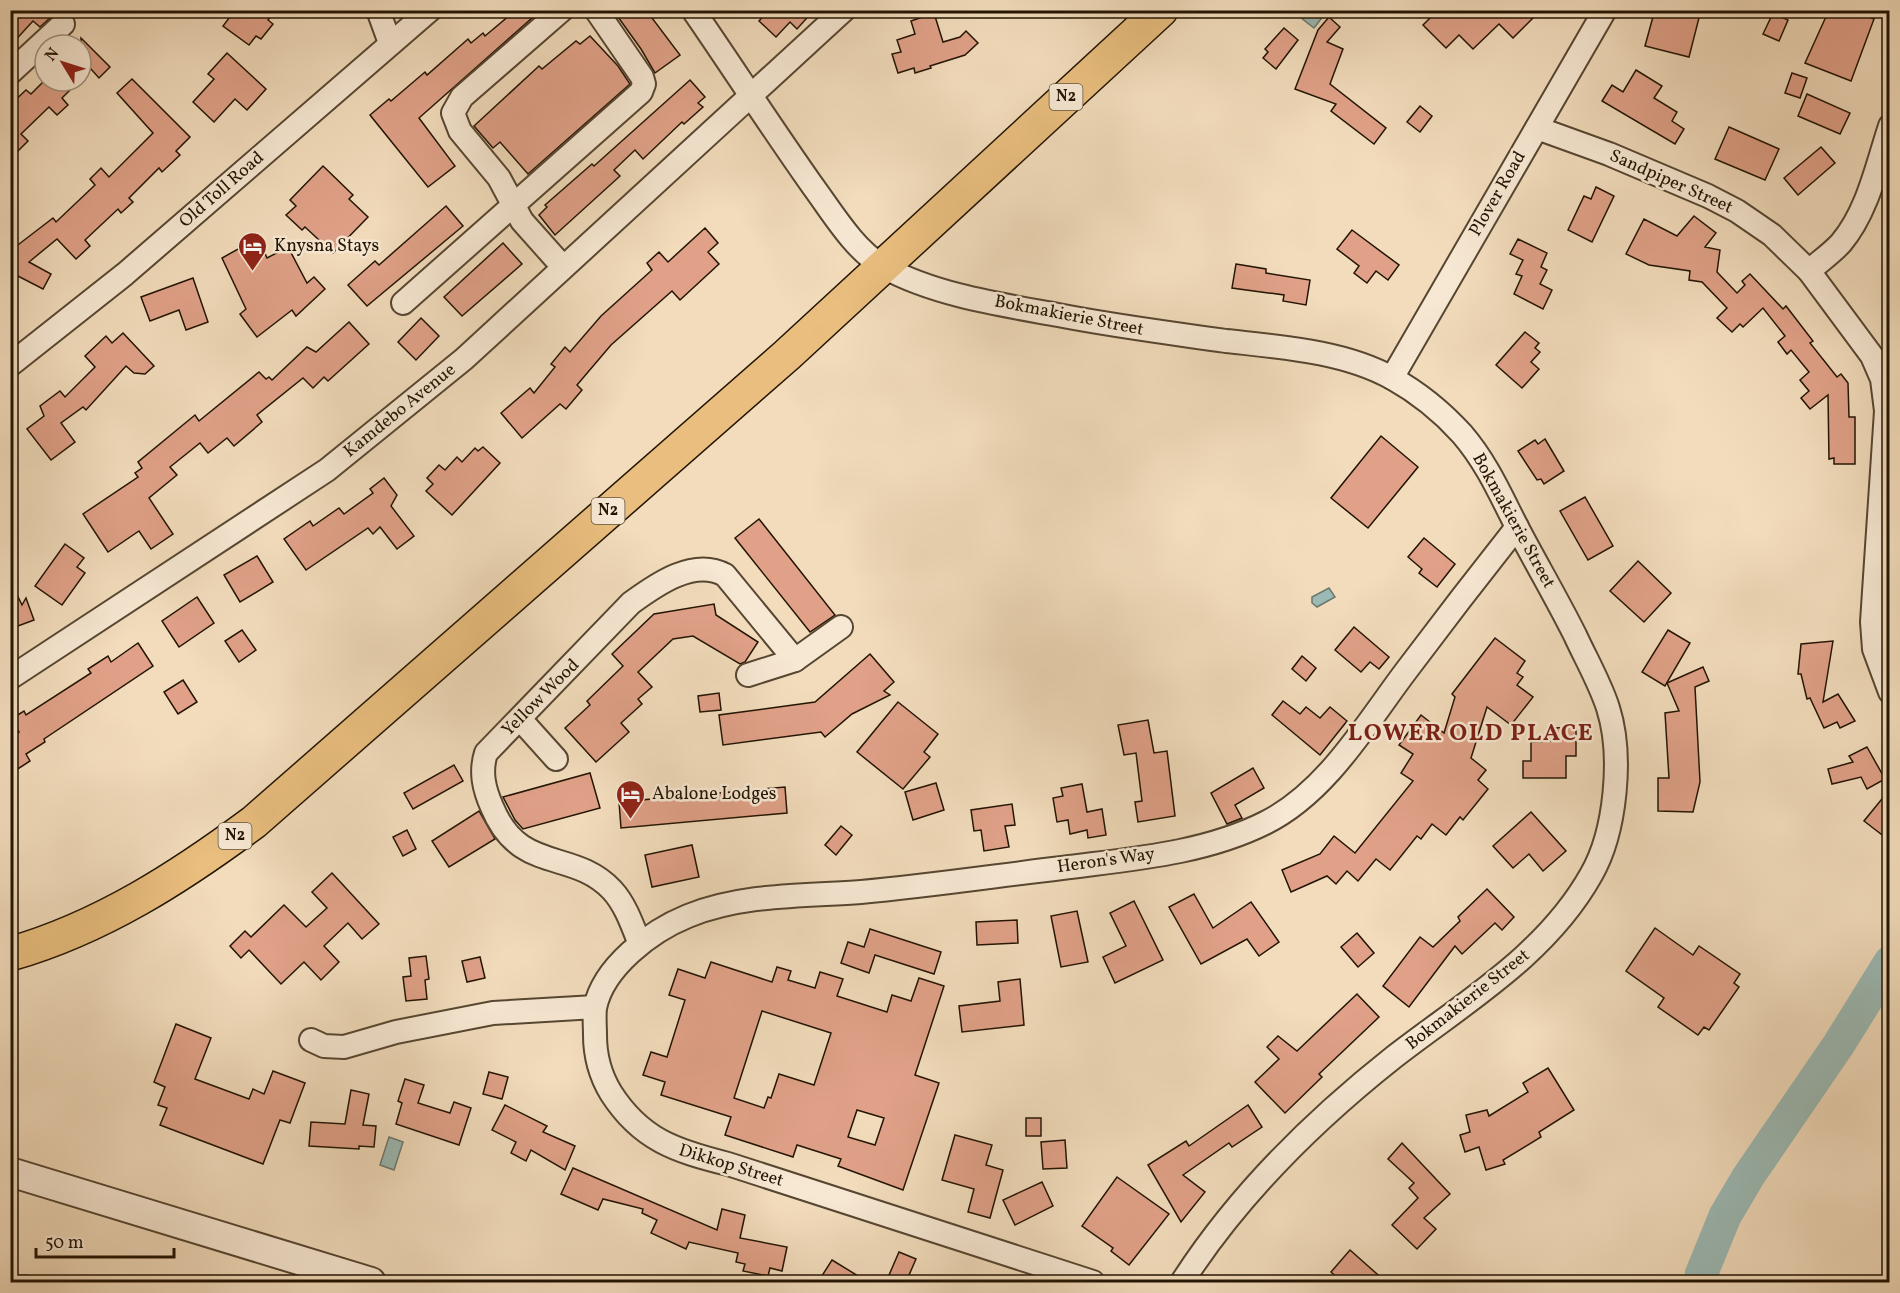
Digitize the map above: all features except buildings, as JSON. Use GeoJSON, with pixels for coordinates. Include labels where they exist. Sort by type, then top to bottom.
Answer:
{"type":"FeatureCollection","features":[{"type":"Feature","properties":{"kind":"highway","name":"N2"},"geometry":{"type":"LineString","coordinates":[[10,954],[74,932],[165,885],[254,822],[787,355],[1161,10]]}},
{"type":"Feature","properties":{"kind":"street"},"geometry":{"type":"LineString","coordinates":[[378,10],[390,43]]}},
{"type":"Feature","properties":{"kind":"street","name":"Old Toll Road"},"geometry":{"type":"LineString","coordinates":[[10,365],[125,274],[430,10]]}},
{"type":"Feature","properties":{"kind":"street"},"geometry":{"type":"LineString","coordinates":[[562,10],[462,97],[453,113],[460,131],[499,178],[512,205],[534,235],[563,267]]}},
{"type":"Feature","properties":{"kind":"street"},"geometry":{"type":"LineString","coordinates":[[403,303],[641,92],[644,84],[642,77],[596,10]]}},
{"type":"Feature","properties":{"kind":"street","name":"Bokmakierie Street"},"geometry":{"type":"LineString","coordinates":[[693,10],[832,213],[858,245],[881,266],[927,285],[1013,307],[1117,327],[1309,352],[1362,365],[1392,378],[1448,419],[1490,471],[1517,527],[1564,613],[1608,710],[1616,769],[1602,851],[1592,874],[1553,928],[1527,955],[1344,1098],[1275,1165],[1230,1215],[1182,1282]]}},
{"type":"Feature","properties":{"kind":"street","name":"Kamdebo Avenue"},"geometry":{"type":"LineString","coordinates":[[10,678],[327,470],[464,359],[844,10]]}},
{"type":"Feature","properties":{"kind":"street","name":"Plover Road"},"geometry":{"type":"LineString","coordinates":[[1392,378],[1605,10]]}},
{"type":"Feature","properties":{"kind":"street"},"geometry":{"type":"LineString","coordinates":[[10,73],[63,24]]}},
{"type":"Feature","properties":{"kind":"street","name":"Sandpiper Street"},"geometry":{"type":"LineString","coordinates":[[1537,128],[1610,154],[1737,211],[1772,235],[1809,271],[1872,356],[1882,378],[1886,411],[1886,486],[1872,622],[1874,649],[1890,692]]}},
{"type":"Feature","properties":{"kind":"street"},"geometry":{"type":"LineString","coordinates":[[1809,271],[1840,244],[1852,226],[1864,202],[1888,133]]}},
{"type":"Feature","properties":{"kind":"street","name":"Heron's Way"},"geometry":{"type":"LineString","coordinates":[[596,1007],[617,966],[639,942],[688,916],[736,903],[795,894],[936,884],[1123,860],[1207,846],[1264,824],[1288,811],[1311,791],[1353,741],[1517,527]]}},
{"type":"Feature","properties":{"kind":"street","name":"Yellow Wood"},"geometry":{"type":"LineString","coordinates":[[639,942],[628,915],[611,889],[584,871],[525,849],[513,842],[497,819],[487,794],[483,777],[483,762],[486,753],[632,603],[656,585],[699,569],[715,569],[725,575],[795,660]]}},
{"type":"Feature","properties":{"kind":"street"},"geometry":{"type":"LineString","coordinates":[[748,675],[795,660],[841,627]]}},
{"type":"Feature","properties":{"kind":"street"},"geometry":{"type":"LineString","coordinates":[[520,719],[556,759]]}},
{"type":"Feature","properties":{"kind":"street"},"geometry":{"type":"LineString","coordinates":[[311,1040],[324,1046],[344,1047],[396,1032],[493,1013],[596,1007]]}},
{"type":"Feature","properties":{"kind":"street","name":"Dikkop Street"},"geometry":{"type":"LineString","coordinates":[[596,1007],[595,1051],[608,1088],[626,1114],[656,1139],[680,1152],[728,1164],[1093,1282]]}},
{"type":"Feature","properties":{"kind":"street"},"geometry":{"type":"LineString","coordinates":[[12,1172],[371,1282]]}},
{"type":"Feature","properties":{"kind":"water"},"geometry":{"type":"Polygon","coordinates":[[[1318,10],[1324,15],[1314,28],[1296,14],[1299,11],[1318,10]]]}},
{"type":"Feature","properties":{"kind":"water"},"geometry":{"type":"Polygon","coordinates":[[[1329,588],[1335,597],[1317,607],[1312,603],[1312,597],[1329,588]]]}},
{"type":"Feature","properties":{"kind":"water"},"geometry":{"type":"Polygon","coordinates":[[[389,1137],[403,1142],[394,1170],[380,1165],[389,1137]]]}},
{"type":"Feature","properties":{"kind":"water"},"geometry":{"type":"Polygon","coordinates":[[[11,1275],[27,1275],[57,1282],[11,1282],[11,1275]]]}},
{"type":"Feature","properties":{"kind":"waterway"},"geometry":{"type":"LineString","coordinates":[[1703,1282],[1701,1275],[1725,1216],[1748,1177],[1839,1044],[1890,962]]}},
{"type":"Feature","properties":{"kind":"place","name":"Knysna Stays"},"geometry":{"type":"Point","coordinates":[253,272]}},
{"type":"Feature","properties":{"kind":"place","name":"Abalone Lodges"},"geometry":{"type":"Point","coordinates":[631,820]}},
{"type":"Feature","properties":{"kind":"district","name":"LOWER OLD PLACE"},"geometry":{"type":"Point","coordinates":[1471,734]}}]}
